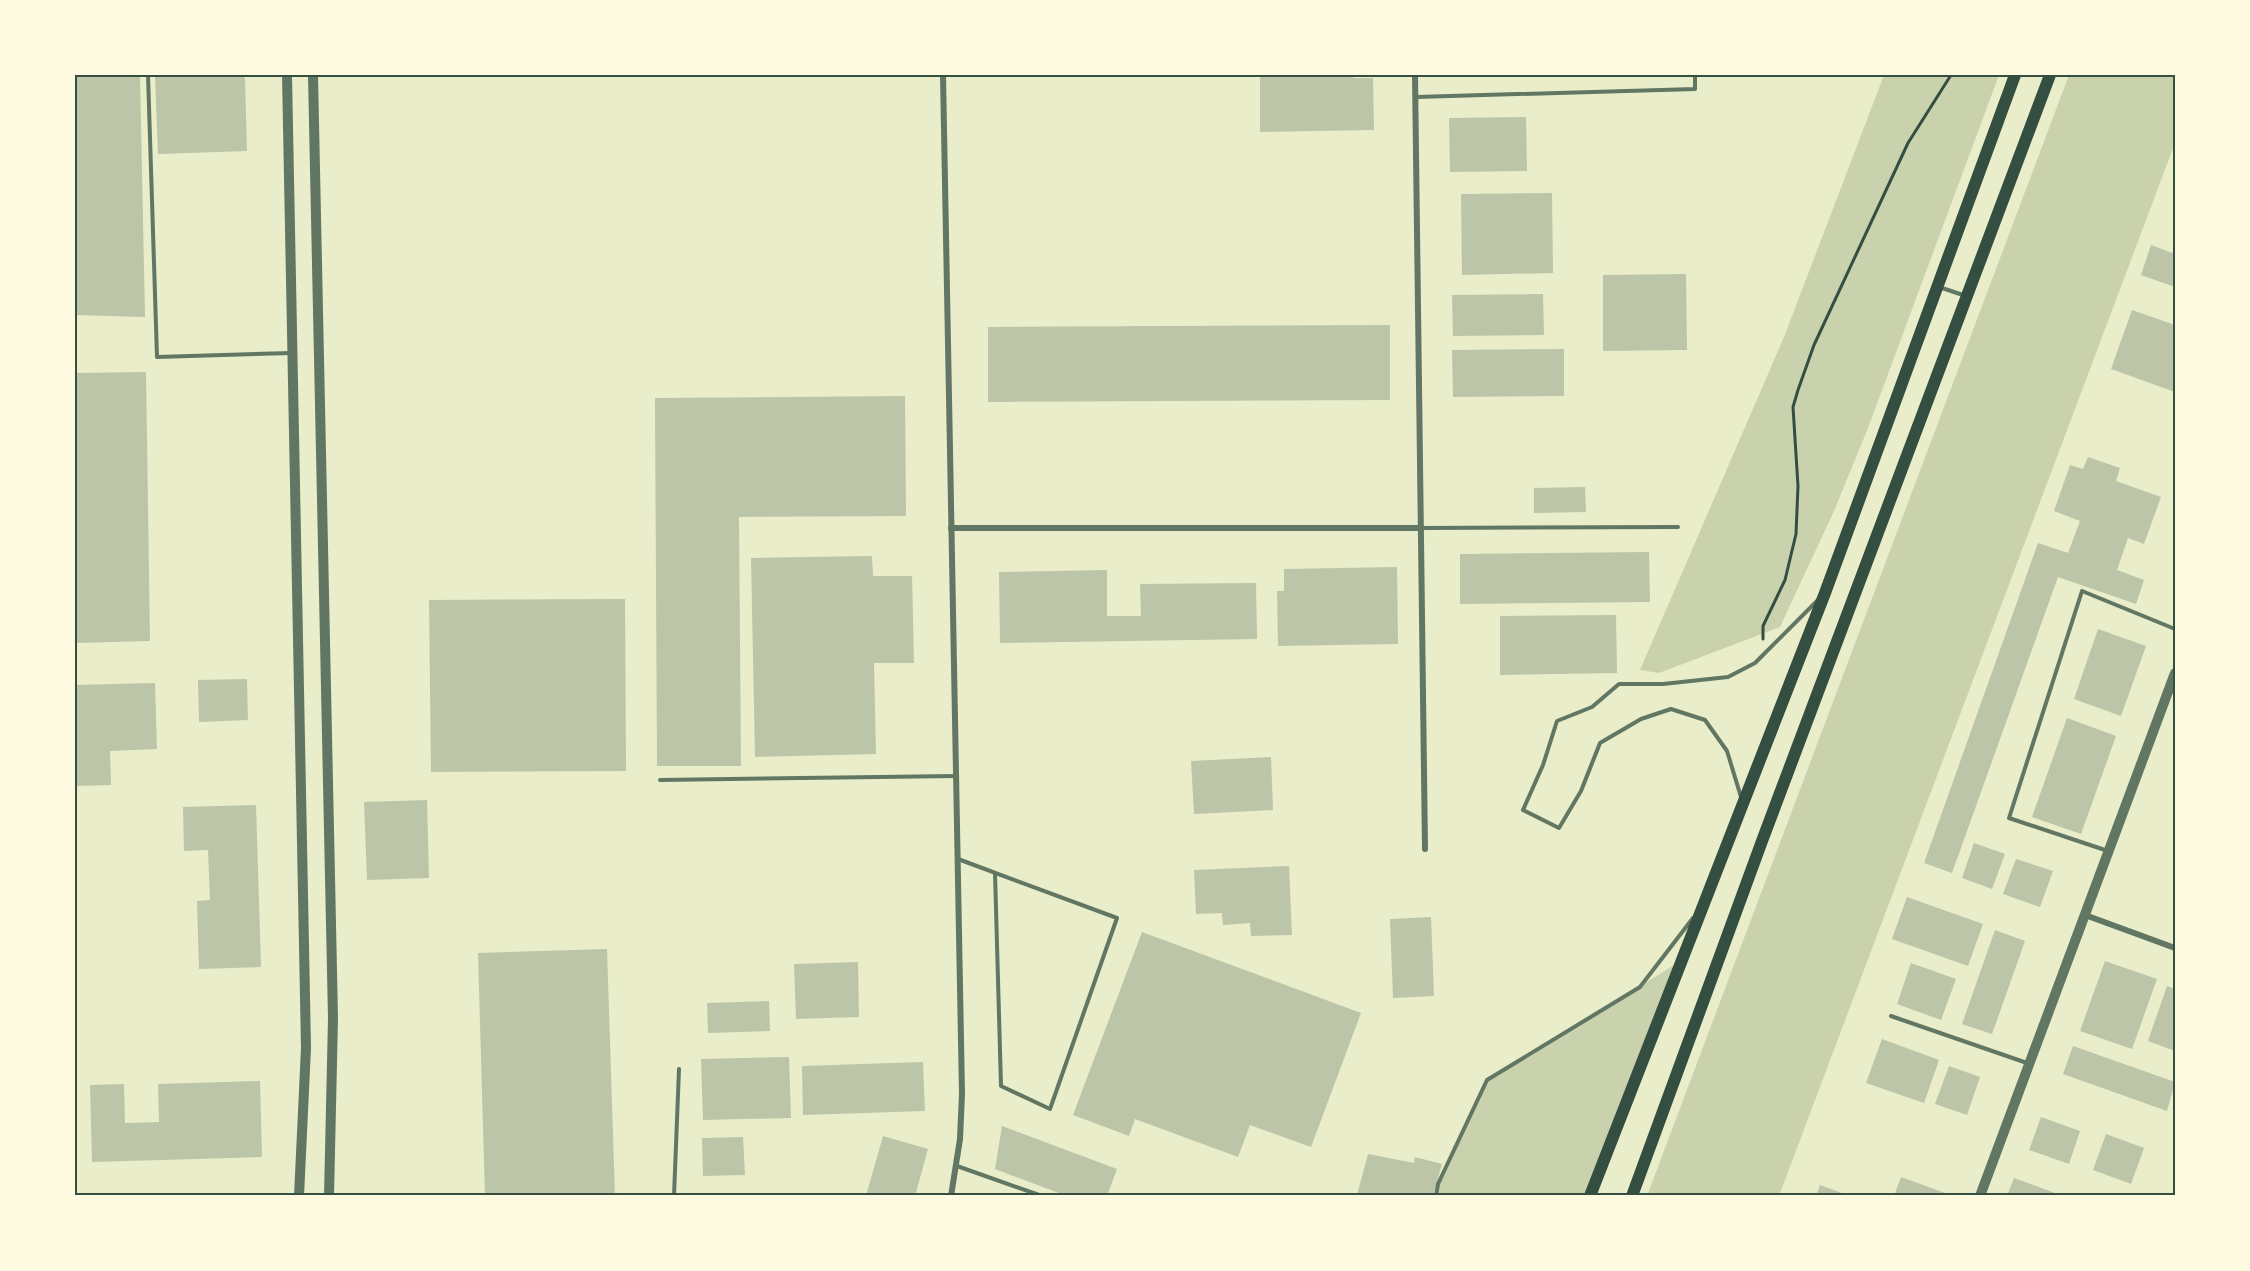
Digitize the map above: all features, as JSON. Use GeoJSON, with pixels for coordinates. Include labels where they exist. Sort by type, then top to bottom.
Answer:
{"type":"FeatureCollection","features":[{"type":"Feature","properties":{"kind":"main road"},"geometry":{"type":"LineString","coordinates":[[1590,1196],[1700,908],[1825,593],[2015,75]]}},
{"type":"Feature","properties":{"kind":"main road"},"geometry":{"type":"LineString","coordinates":[[1632,1196],[1761,841],[2050,75]]}},
{"type":"Feature","properties":{"kind":"street"},"geometry":{"type":"LineString","coordinates":[[287,75],[306,1048],[299,1196]]}},
{"type":"Feature","properties":{"kind":"street"},"geometry":{"type":"LineString","coordinates":[[313,75],[333,1018],[329,1196]]}},
{"type":"Feature","properties":{"kind":"street"},"geometry":{"type":"LineString","coordinates":[[943,75],[962,1094],[957,1166],[951,1196]]}},
{"type":"Feature","properties":{"kind":"street"},"geometry":{"type":"LineString","coordinates":[[1415,75],[1425,849]]}},
{"type":"Feature","properties":{"kind":"street"},"geometry":{"type":"LineString","coordinates":[[951,528],[1420,528]]}},
{"type":"Feature","properties":{"kind":"street"},"geometry":{"type":"LineString","coordinates":[[1980,1196],[2175,673]]}},
{"type":"Feature","properties":{"kind":"street"},"geometry":{"type":"LineString","coordinates":[[2085,915],[2175,948]]}},
{"type":"Feature","properties":{"kind":"lane"},"geometry":{"type":"LineString","coordinates":[[148,75],[157,357],[292,352]]}},
{"type":"Feature","properties":{"kind":"lane"},"geometry":{"type":"LineString","coordinates":[[1416,97],[1695,88],[1695,75]]}},
{"type":"Feature","properties":{"kind":"lane"},"geometry":{"type":"LineString","coordinates":[[1938,287],[1966,297]]}},
{"type":"Feature","properties":{"kind":"lane"},"geometry":{"type":"LineString","coordinates":[[1420,528],[1678,527]]}},
{"type":"Feature","properties":{"kind":"lane"},"geometry":{"type":"LineString","coordinates":[[2108,851],[2009,818],[2082,591],[2175,629]]}},
{"type":"Feature","properties":{"kind":"lane"},"geometry":{"type":"LineString","coordinates":[[1743,802],[1727,751],[1705,720],[1671,709],[1641,718],[1599,743],[1581,791],[1559,828],[1523,810],[1543,765],[1557,722],[1592,707],[1619,684],[1663,684],[1728,677],[1755,663],[1825,593]]}},
{"type":"Feature","properties":{"kind":"lane"},"geometry":{"type":"LineString","coordinates":[[660,780],[956,776]]}},
{"type":"Feature","properties":{"kind":"lane"},"geometry":{"type":"LineString","coordinates":[[957,859],[996,873],[1117,918],[1050,1108],[1001,1086],[996,873]]}},
{"type":"Feature","properties":{"kind":"lane"},"geometry":{"type":"LineString","coordinates":[[1436,1196],[1438,1184],[1487,1080],[1640,987],[1700,908]]}},
{"type":"Feature","properties":{"kind":"lane"},"geometry":{"type":"LineString","coordinates":[[1891,1016],[2030,1064]]}},
{"type":"Feature","properties":{"kind":"lane"},"geometry":{"type":"LineString","coordinates":[[674,1196],[680,1069]]}},
{"type":"Feature","properties":{"kind":"lane"},"geometry":{"type":"LineString","coordinates":[[957,1166],[1042,1196]]}},
{"type":"Feature","properties":{"kind":"path"},"geometry":{"type":"LineString","coordinates":[[1763,654],[1763,626],[1785,580],[1796,534],[1798,486],[1793,407],[1798,390],[1814,345],[1908,143],[1951,75]]}},
{"type":"Feature","properties":{"kind":"green space"},"geometry":{"type":"Polygon","coordinates":[[[1884,75],[1999,75],[1868,428],[1834,511],[1780,627],[1659,673],[1640,670],[1784,337],[1884,75]]]}},
{"type":"Feature","properties":{"kind":"green space"},"geometry":{"type":"Polygon","coordinates":[[[2069,75],[2175,75],[2175,143],[1779,1196],[1647,1196],[2069,75]]]}},
{"type":"Feature","properties":{"kind":"green space"},"geometry":{"type":"Polygon","coordinates":[[[1681,961],[1591,1196],[1436,1196],[1438,1184],[1487,1080],[1681,961]]]}},
{"type":"Feature","properties":{"kind":"building"},"geometry":{"type":"Polygon","coordinates":[[[75,75],[140,75],[145,317],[75,315],[75,75]]]}},
{"type":"Feature","properties":{"kind":"building"},"geometry":{"type":"Polygon","coordinates":[[[155,75],[240,75],[245,78],[247,151],[158,154],[155,75]]]}},
{"type":"Feature","properties":{"kind":"building"},"geometry":{"type":"Polygon","coordinates":[[[1260,75],[1353,75],[1353,78],[1373,78],[1374,130],[1260,132],[1260,75]]]}},
{"type":"Feature","properties":{"kind":"building"},"geometry":{"type":"Polygon","coordinates":[[[1526,117],[1527,171],[1450,172],[1449,118],[1526,117]]]}},
{"type":"Feature","properties":{"kind":"building"},"geometry":{"type":"Polygon","coordinates":[[[1552,193],[1553,273],[1462,275],[1461,194],[1552,193]]]}},
{"type":"Feature","properties":{"kind":"building"},"geometry":{"type":"Polygon","coordinates":[[[2151,245],[2175,254],[2175,287],[2141,275],[2151,245]]]}},
{"type":"Feature","properties":{"kind":"building"},"geometry":{"type":"Polygon","coordinates":[[[1686,274],[1687,350],[1603,351],[1603,275],[1686,274]]]}},
{"type":"Feature","properties":{"kind":"building"},"geometry":{"type":"Polygon","coordinates":[[[1543,294],[1544,335],[1453,336],[1452,295],[1543,294]]]}},
{"type":"Feature","properties":{"kind":"building"},"geometry":{"type":"Polygon","coordinates":[[[2132,310],[2175,325],[2175,392],[2111,369],[2132,310]]]}},
{"type":"Feature","properties":{"kind":"building"},"geometry":{"type":"Polygon","coordinates":[[[1390,325],[1390,400],[988,402],[988,327],[1390,325]]]}},
{"type":"Feature","properties":{"kind":"building"},"geometry":{"type":"Polygon","coordinates":[[[1564,349],[1564,396],[1453,397],[1452,350],[1564,349]]]}},
{"type":"Feature","properties":{"kind":"building"},"geometry":{"type":"Polygon","coordinates":[[[146,372],[150,641],[75,643],[75,373],[146,372]]]}},
{"type":"Feature","properties":{"kind":"building"},"geometry":{"type":"Polygon","coordinates":[[[905,396],[906,516],[739,517],[741,766],[657,766],[655,398],[905,396]]]}},
{"type":"Feature","properties":{"kind":"building"},"geometry":{"type":"Polygon","coordinates":[[[2088,457],[2120,468],[2116,481],[2161,497],[2144,544],[2128,538],[2117,570],[2144,580],[2136,604],[2058,577],[1952,873],[1924,863],[2038,543],[2068,553],[2080,521],[2054,511],[2070,465],[2083,469],[2088,457]]]}},
{"type":"Feature","properties":{"kind":"building"},"geometry":{"type":"Polygon","coordinates":[[[1585,487],[1586,512],[1534,513],[1534,488],[1585,487]]]}},
{"type":"Feature","properties":{"kind":"building"},"geometry":{"type":"Polygon","coordinates":[[[1649,552],[1650,602],[1460,604],[1460,554],[1649,552]]]}},
{"type":"Feature","properties":{"kind":"building"},"geometry":{"type":"Polygon","coordinates":[[[872,556],[873,576],[912,576],[914,663],[874,663],[876,754],[755,757],[751,558],[872,556]]]}},
{"type":"Feature","properties":{"kind":"building"},"geometry":{"type":"Polygon","coordinates":[[[1397,567],[1398,644],[1278,646],[1277,591],[1284,591],[1284,569],[1397,567]]]}},
{"type":"Feature","properties":{"kind":"building"},"geometry":{"type":"Polygon","coordinates":[[[1107,570],[1107,616],[1141,616],[1140,584],[1256,583],[1257,639],[1000,643],[999,572],[1107,570]]]}},
{"type":"Feature","properties":{"kind":"building"},"geometry":{"type":"Polygon","coordinates":[[[625,599],[626,771],[431,772],[429,600],[625,599]]]}},
{"type":"Feature","properties":{"kind":"building"},"geometry":{"type":"Polygon","coordinates":[[[1616,615],[1617,673],[1500,675],[1500,616],[1616,615]]]}},
{"type":"Feature","properties":{"kind":"building"},"geometry":{"type":"Polygon","coordinates":[[[2098,629],[2146,646],[2121,716],[2074,699],[2098,629]]]}},
{"type":"Feature","properties":{"kind":"building"},"geometry":{"type":"Polygon","coordinates":[[[247,679],[248,720],[199,722],[198,680],[247,679]]]}},
{"type":"Feature","properties":{"kind":"building"},"geometry":{"type":"Polygon","coordinates":[[[155,683],[157,749],[110,751],[111,785],[75,786],[75,685],[155,683]]]}},
{"type":"Feature","properties":{"kind":"building"},"geometry":{"type":"Polygon","coordinates":[[[2067,718],[2116,736],[2081,834],[2032,817],[2067,718]]]}},
{"type":"Feature","properties":{"kind":"building"},"geometry":{"type":"Polygon","coordinates":[[[1271,757],[1273,810],[1194,814],[1191,761],[1271,757]]]}},
{"type":"Feature","properties":{"kind":"building"},"geometry":{"type":"Polygon","coordinates":[[[427,800],[429,878],[367,880],[364,802],[427,800]]]}},
{"type":"Feature","properties":{"kind":"building"},"geometry":{"type":"Polygon","coordinates":[[[256,805],[261,967],[199,969],[197,901],[210,900],[208,850],[184,851],[183,807],[256,805]]]}},
{"type":"Feature","properties":{"kind":"building"},"geometry":{"type":"Polygon","coordinates":[[[1974,843],[2005,854],[1992,889],[1962,878],[1974,843]]]}},
{"type":"Feature","properties":{"kind":"building"},"geometry":{"type":"Polygon","coordinates":[[[2016,859],[2053,871],[2040,907],[2003,894],[2016,859]]]}},
{"type":"Feature","properties":{"kind":"building"},"geometry":{"type":"Polygon","coordinates":[[[1289,866],[1292,935],[1251,936],[1250,923],[1223,925],[1222,913],[1196,914],[1194,870],[1289,866]]]}},
{"type":"Feature","properties":{"kind":"building"},"geometry":{"type":"Polygon","coordinates":[[[1907,897],[1983,924],[1968,966],[1892,939],[1907,897]]]}},
{"type":"Feature","properties":{"kind":"building"},"geometry":{"type":"Polygon","coordinates":[[[1431,917],[1434,996],[1393,998],[1390,919],[1431,917]]]}},
{"type":"Feature","properties":{"kind":"building"},"geometry":{"type":"Polygon","coordinates":[[[1995,930],[2025,941],[1992,1034],[1962,1024],[1995,930]]]}},
{"type":"Feature","properties":{"kind":"building"},"geometry":{"type":"Polygon","coordinates":[[[1142,932],[1361,1013],[1311,1147],[1250,1125],[1238,1157],[1135,1119],[1129,1136],[1073,1115],[1142,932]]]}},
{"type":"Feature","properties":{"kind":"building"},"geometry":{"type":"Polygon","coordinates":[[[607,949],[615,1196],[485,1196],[478,953],[607,949]]]}},
{"type":"Feature","properties":{"kind":"building"},"geometry":{"type":"Polygon","coordinates":[[[2105,961],[2157,979],[2132,1049],[2080,1031],[2105,961]]]}},
{"type":"Feature","properties":{"kind":"building"},"geometry":{"type":"Polygon","coordinates":[[[858,962],[859,1017],[796,1019],[794,964],[858,962]]]}},
{"type":"Feature","properties":{"kind":"building"},"geometry":{"type":"Polygon","coordinates":[[[1911,963],[1956,979],[1941,1020],[1897,1004],[1911,963]]]}},
{"type":"Feature","properties":{"kind":"building"},"geometry":{"type":"Polygon","coordinates":[[[2167,986],[2175,989],[2175,1051],[2148,1041],[2167,986]]]}},
{"type":"Feature","properties":{"kind":"building"},"geometry":{"type":"Polygon","coordinates":[[[769,1001],[770,1031],[708,1033],[707,1003],[769,1001]]]}},
{"type":"Feature","properties":{"kind":"building"},"geometry":{"type":"Polygon","coordinates":[[[1882,1039],[1939,1060],[1924,1103],[1866,1083],[1882,1039]]]}},
{"type":"Feature","properties":{"kind":"building"},"geometry":{"type":"Polygon","coordinates":[[[2073,1046],[2175,1082],[2167,1111],[2063,1074],[2073,1046]]]}},
{"type":"Feature","properties":{"kind":"building"},"geometry":{"type":"Polygon","coordinates":[[[789,1057],[791,1118],[703,1120],[701,1059],[789,1057]]]}},
{"type":"Feature","properties":{"kind":"building"},"geometry":{"type":"Polygon","coordinates":[[[923,1062],[925,1111],[803,1115],[802,1066],[923,1062]]]}},
{"type":"Feature","properties":{"kind":"building"},"geometry":{"type":"Polygon","coordinates":[[[1949,1066],[1980,1077],[1967,1115],[1935,1104],[1949,1066]]]}},
{"type":"Feature","properties":{"kind":"building"},"geometry":{"type":"Polygon","coordinates":[[[260,1081],[262,1157],[92,1162],[90,1085],[124,1084],[125,1123],[159,1122],[158,1084],[260,1081]]]}},
{"type":"Feature","properties":{"kind":"building"},"geometry":{"type":"Polygon","coordinates":[[[2041,1117],[2080,1131],[2069,1164],[2029,1150],[2041,1117]]]}},
{"type":"Feature","properties":{"kind":"building"},"geometry":{"type":"Polygon","coordinates":[[[1002,1126],[1117,1169],[1107,1196],[1067,1196],[995,1169],[1002,1126]]]}},
{"type":"Feature","properties":{"kind":"building"},"geometry":{"type":"Polygon","coordinates":[[[2106,1134],[2144,1148],[2131,1184],[2093,1170],[2106,1134]]]}},
{"type":"Feature","properties":{"kind":"building"},"geometry":{"type":"Polygon","coordinates":[[[883,1136],[928,1149],[915,1196],[866,1196],[883,1136]]]}},
{"type":"Feature","properties":{"kind":"building"},"geometry":{"type":"Polygon","coordinates":[[[743,1137],[745,1175],[703,1176],[702,1138],[743,1137]]]}},
{"type":"Feature","properties":{"kind":"building"},"geometry":{"type":"Polygon","coordinates":[[[1368,1154],[1414,1163],[1415,1157],[1442,1164],[1433,1196],[1357,1195],[1368,1154]]]}},
{"type":"Feature","properties":{"kind":"building"},"geometry":{"type":"Polygon","coordinates":[[[1901,1177],[1945,1193],[1944,1196],[1894,1196],[1901,1177]]]}},
{"type":"Feature","properties":{"kind":"building"},"geometry":{"type":"Polygon","coordinates":[[[2014,1178],[2063,1196],[2007,1196],[2014,1178]]]}},
{"type":"Feature","properties":{"kind":"building"},"geometry":{"type":"Polygon","coordinates":[[[1820,1185],[1850,1196],[1816,1196],[1820,1185]]]}}]}
